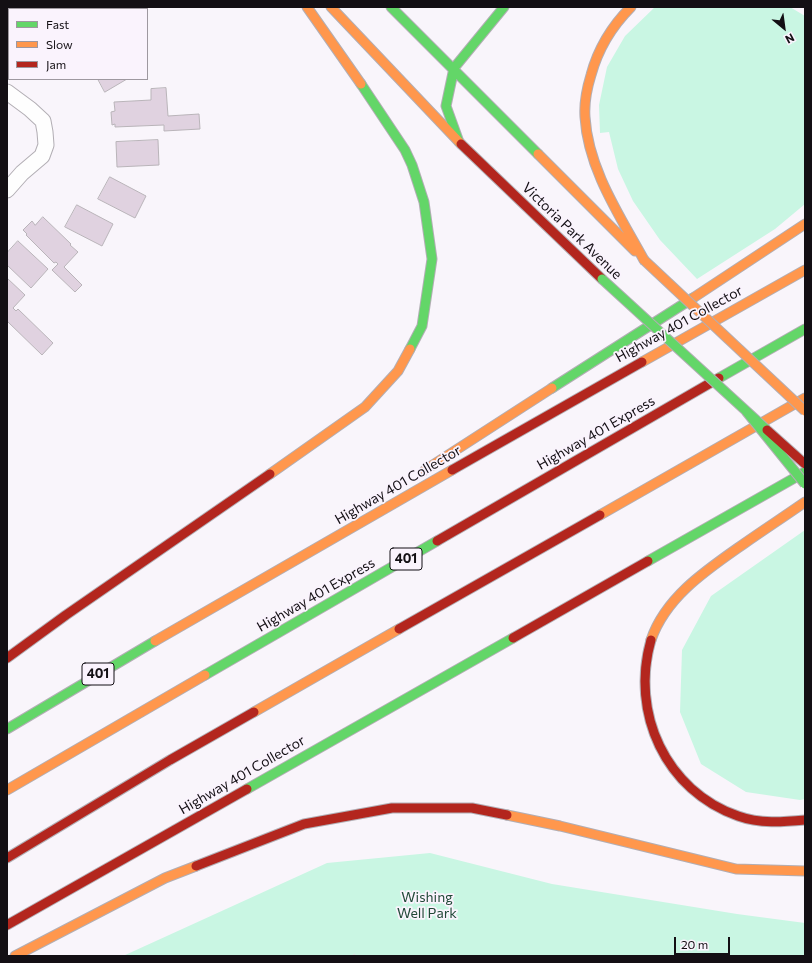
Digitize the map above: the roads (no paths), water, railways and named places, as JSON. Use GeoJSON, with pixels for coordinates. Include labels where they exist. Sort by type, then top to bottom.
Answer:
{"type":"FeatureCollection","features":[{"type":"Feature","properties":{"kind":"main road"},"geometry":{"type":"LineString","coordinates":[[7,658],[66,615],[365,407],[398,371],[422,326],[432,259],[424,202],[412,165],[405,150],[307,7]]}},
{"type":"Feature","properties":{"kind":"main road","name":"Victoria Park Avenue"},"geometry":{"type":"LineString","coordinates":[[331,7],[459,142],[602,279],[805,464]]}},
{"type":"Feature","properties":{"kind":"main road"},"geometry":{"type":"LineString","coordinates":[[392,7],[644,260],[805,411]]}},
{"type":"Feature","properties":{"kind":"main road"},"geometry":{"type":"LineString","coordinates":[[459,142],[446,106],[454,68],[504,7]]}},
{"type":"Feature","properties":{"kind":"main road"},"geometry":{"type":"LineString","coordinates":[[632,7],[611,30],[599,51],[591,73],[585,117],[588,136],[599,173],[644,260]]}},
{"type":"Feature","properties":{"kind":"main road"},"geometry":{"type":"LineString","coordinates":[[418,474],[805,224]]}},
{"type":"Feature","properties":{"kind":"main road","name":"Highway 401 Collector"},"geometry":{"type":"LineString","coordinates":[[7,729],[190,620],[614,377],[805,270]]}},
{"type":"Feature","properties":{"kind":"main road","name":"Highway 401 Express"},"geometry":{"type":"LineString","coordinates":[[7,790],[805,329]]}},
{"type":"Feature","properties":{"kind":"main road"},"geometry":{"type":"LineString","coordinates":[[7,858],[170,760],[805,398]]}},
{"type":"Feature","properties":{"kind":"main road"},"geometry":{"type":"LineString","coordinates":[[746,411],[805,484]]}},
{"type":"Feature","properties":{"kind":"main road","name":"Highway 401 Collector"},"geometry":{"type":"LineString","coordinates":[[7,925],[805,472]]}},
{"type":"Feature","properties":{"kind":"main road"},"geometry":{"type":"LineString","coordinates":[[805,502],[713,566],[673,600],[660,620],[650,642],[644,675],[645,707],[652,734],[673,770],[685,783],[711,803],[725,811],[745,818],[762,822],[805,820]]}},
{"type":"Feature","properties":{"kind":"main road"},"geometry":{"type":"LineString","coordinates":[[190,620],[337,526]]}},
{"type":"Feature","properties":{"kind":"main road"},"geometry":{"type":"LineString","coordinates":[[15,956],[165,878],[304,824],[392,808],[472,808],[560,826],[736,869],[805,871]]}},
{"type":"Feature","properties":{"kind":"street"},"geometry":{"type":"LineString","coordinates":[[7,92],[43,121],[46,145],[42,156],[22,173],[7,190]]}},
{"type":"Feature","properties":{"kind":"park label","name":"Wishing Well Park"},"geometry":{"type":"Point","coordinates":[427,906]}}]}
